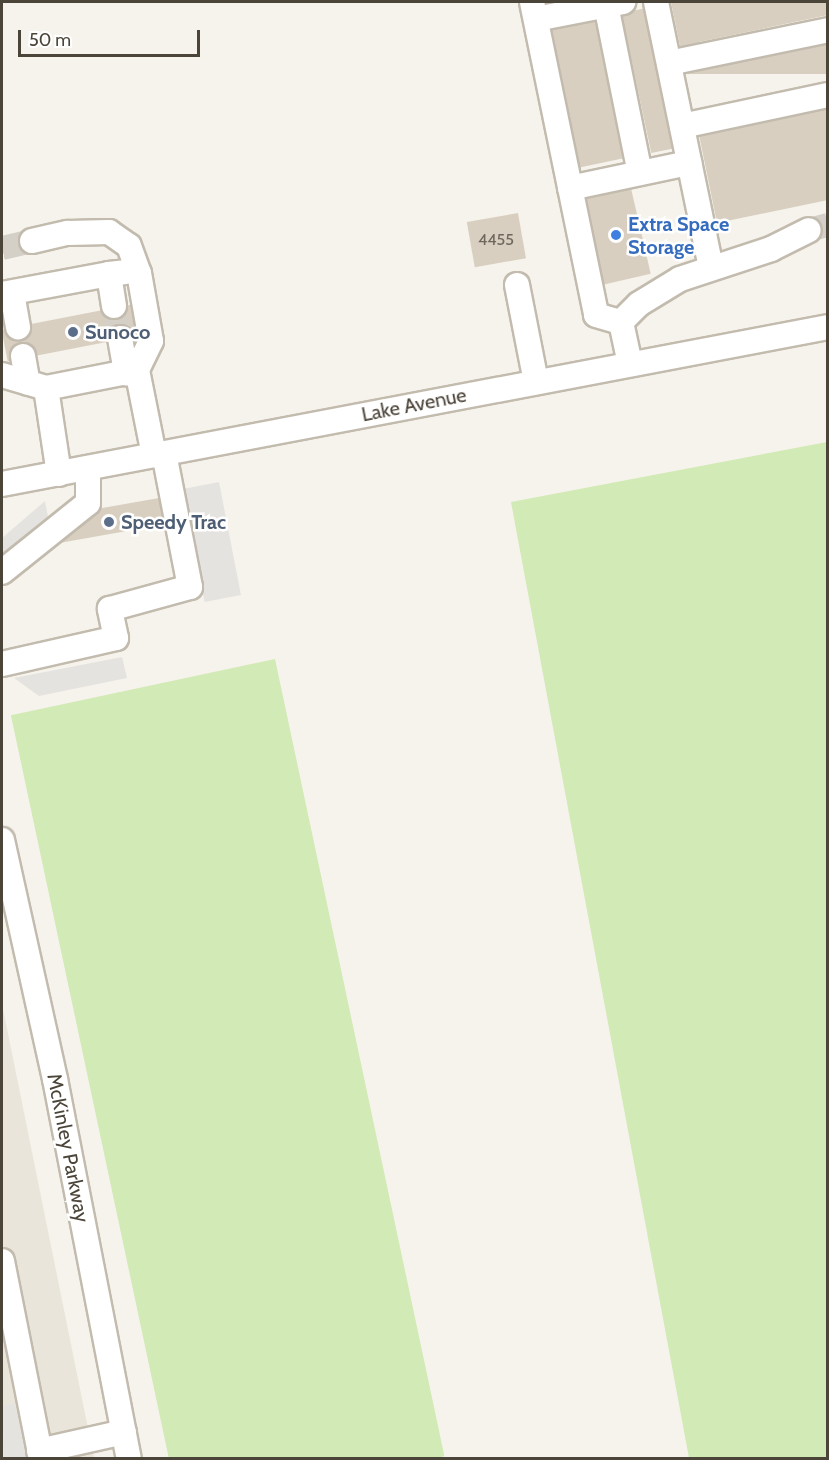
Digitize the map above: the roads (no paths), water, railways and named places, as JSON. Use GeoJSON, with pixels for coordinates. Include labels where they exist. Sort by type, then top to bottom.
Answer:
{"type":"FeatureCollection","features":[{"type":"Feature","properties":{"kind":"street"},"geometry":{"type":"LineString","coordinates":[[656,2],[711,268]]}},
{"type":"Feature","properties":{"kind":"street"},"geometry":{"type":"LineString","coordinates":[[621,322],[596,315],[534,10],[615,3],[640,173]]}},
{"type":"Feature","properties":{"kind":"street"},"geometry":{"type":"LineString","coordinates":[[669,63],[828,30]]}},
{"type":"Feature","properties":{"kind":"street"},"geometry":{"type":"LineString","coordinates":[[682,126],[828,95]]}},
{"type":"Feature","properties":{"kind":"street"},"geometry":{"type":"LineString","coordinates":[[570,188],[689,163]]}},
{"type":"Feature","properties":{"kind":"street"},"geometry":{"type":"LineString","coordinates":[[621,322],[659,290],[711,268],[771,249],[809,230]]}},
{"type":"Feature","properties":{"kind":"street"},"geometry":{"type":"LineString","coordinates":[[2,375],[37,385],[131,372],[151,341],[138,270],[129,246],[109,232],[68,233],[32,241]]}},
{"type":"Feature","properties":{"kind":"street"},"geometry":{"type":"LineString","coordinates":[[18,327],[7,293],[138,270]]}},
{"type":"Feature","properties":{"kind":"street"},"geometry":{"type":"LineString","coordinates":[[109,274],[114,306]]}},
{"type":"Feature","properties":{"kind":"street"},"geometry":{"type":"LineString","coordinates":[[517,285],[536,382]]}},
{"type":"Feature","properties":{"kind":"street"},"geometry":{"type":"LineString","coordinates":[[621,322],[630,364]]}},
{"type":"Feature","properties":{"kind":"street","name":"Lake Avenue"},"geometry":{"type":"LineString","coordinates":[[2,484],[828,327]]}},
{"type":"Feature","properties":{"kind":"street"},"geometry":{"type":"LineString","coordinates":[[2,664],[116,638],[110,609],[190,587],[159,454],[120,338]]}},
{"type":"Feature","properties":{"kind":"street"},"geometry":{"type":"LineString","coordinates":[[23,356],[37,385],[59,474]]}},
{"type":"Feature","properties":{"kind":"street"},"geometry":{"type":"LineString","coordinates":[[2,572],[88,503],[88,468]]}},
{"type":"Feature","properties":{"kind":"street","name":"McKinley Parkway"},"geometry":{"type":"LineString","coordinates":[[2,840],[55,1079],[129,1458]]}},
{"type":"Feature","properties":{"kind":"street"},"geometry":{"type":"LineString","coordinates":[[3,1275],[40,1455],[123,1432]]}},
{"type":"Feature","properties":{"kind":"tunnel"},"geometry":{"type":"LineString","coordinates":[[809,230],[828,225]]}},
{"type":"Feature","properties":{"kind":"tunnel"},"geometry":{"type":"LineString","coordinates":[[2,248],[32,241]]}},
{"type":"Feature","properties":{"kind":"tunnel"},"geometry":{"type":"LineString","coordinates":[[114,306],[120,338]]}},
{"type":"Feature","properties":{"kind":"place","name":"Extra Space Storage"},"geometry":{"type":"Point","coordinates":[616,235]}},
{"type":"Feature","properties":{"kind":"place","name":"Sunoco"},"geometry":{"type":"Point","coordinates":[73,332]}},
{"type":"Feature","properties":{"kind":"place","name":"Speedy Trac"},"geometry":{"type":"Point","coordinates":[109,522]}}]}
